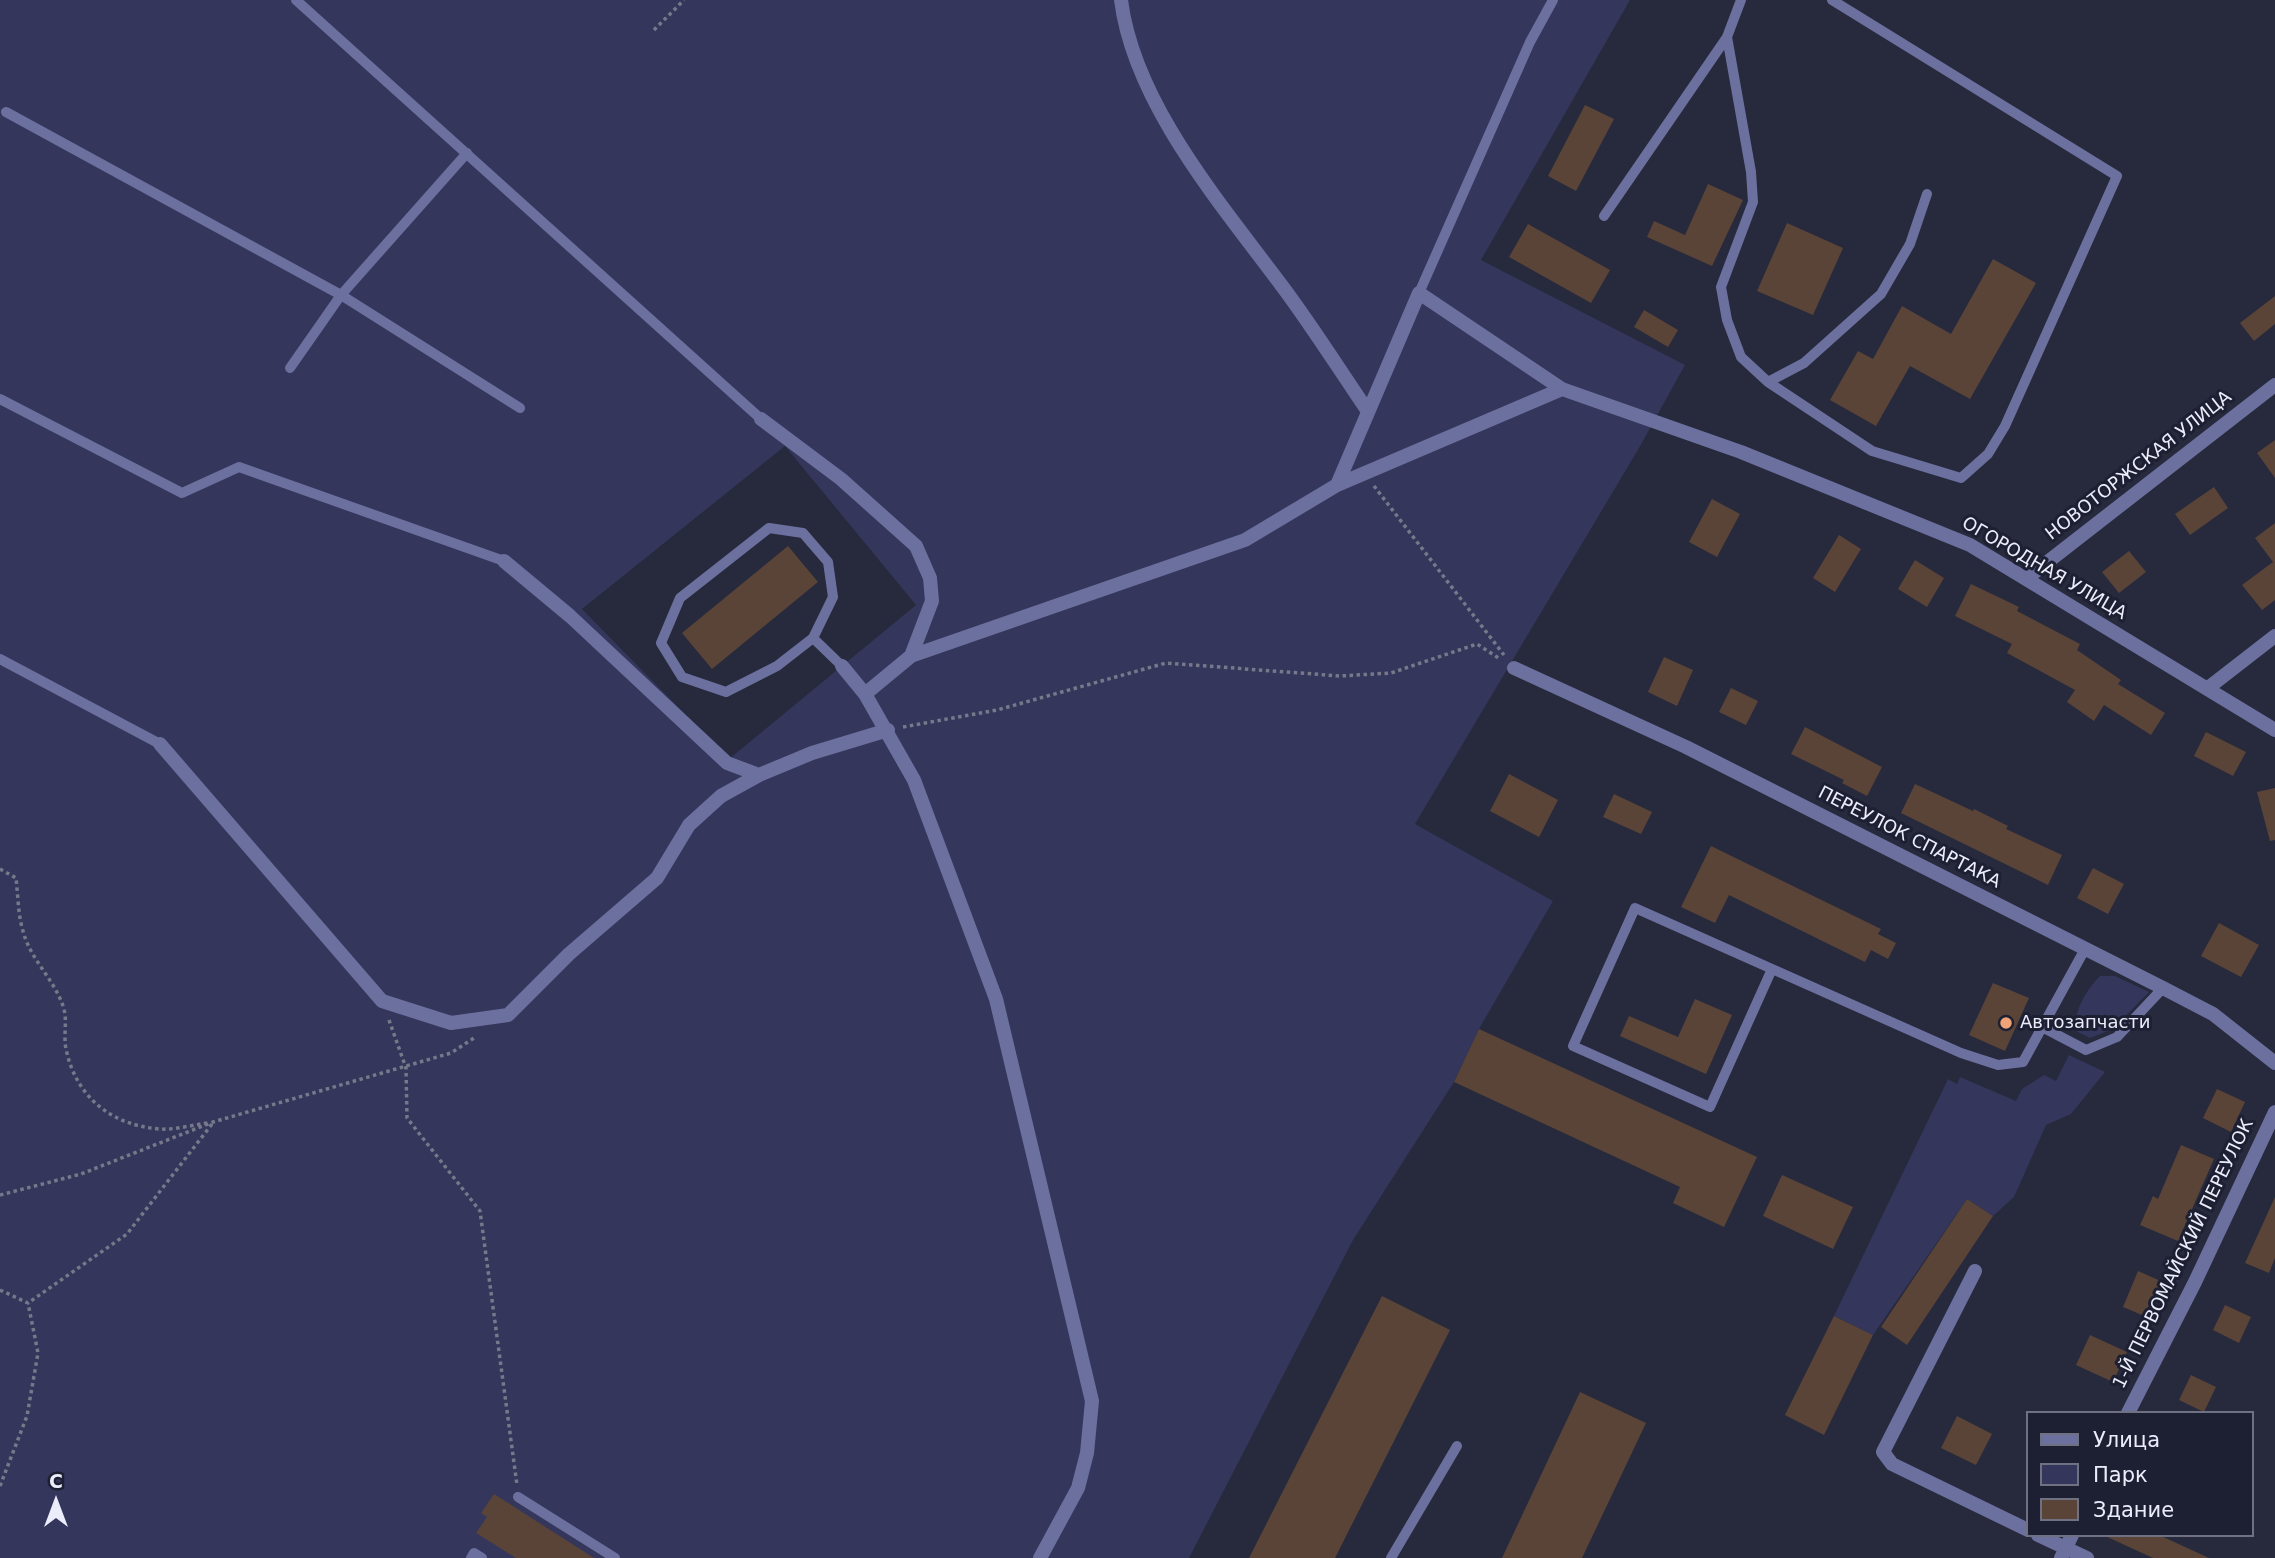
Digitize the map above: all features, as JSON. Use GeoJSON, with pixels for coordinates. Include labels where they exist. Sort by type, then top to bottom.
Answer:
{"type":"FeatureCollection","features":[{"type":"Feature","properties":{"kind":"street"},"geometry":{"type":"LineString","coordinates":[[1121,0],[1142,72],[1195,172],[1284,288],[1367,410]]}},
{"type":"Feature","properties":{"kind":"street"},"geometry":{"type":"LineString","coordinates":[[1336,485],[1419,293]]}},
{"type":"Feature","properties":{"kind":"street","name":"ОГОРОДНАЯ УЛИЦА"},"geometry":{"type":"LineString","coordinates":[[1419,293],[1562,388],[1741,452],[1970,545],[2275,730]]}},
{"type":"Feature","properties":{"kind":"street","name":"НОВОТОРЖСКАЯ УЛИЦА"},"geometry":{"type":"LineString","coordinates":[[2027,578],[2275,385]]}},
{"type":"Feature","properties":{"kind":"street"},"geometry":{"type":"LineString","coordinates":[[865,694],[911,656],[1244,540],[1336,485],[1562,388]]}},
{"type":"Feature","properties":{"kind":"street"},"geometry":{"type":"LineString","coordinates":[[761,419],[841,478],[916,546],[930,578],[932,601],[911,656]]}},
{"type":"Feature","properties":{"kind":"street"},"geometry":{"type":"LineString","coordinates":[[504,561],[570,616],[727,763],[759,775]]}},
{"type":"Feature","properties":{"kind":"street"},"geometry":{"type":"LineString","coordinates":[[2208,688],[2275,636]]}},
{"type":"Feature","properties":{"kind":"street"},"geometry":{"type":"LineString","coordinates":[[842,666],[865,694],[888,730],[914,780],[996,999],[1092,1401],[1087,1453],[1078,1488],[1040,1558]]}},
{"type":"Feature","properties":{"kind":"street","name":"ПЕРЕУЛОК СПАРТАКА"},"geometry":{"type":"LineString","coordinates":[[1514,668],[1686,747],[2163,988],[2213,1014],[2275,1063]]}},
{"type":"Feature","properties":{"kind":"street"},"geometry":{"type":"LineString","coordinates":[[160,744],[383,1001],[451,1023],[508,1015],[569,954],[657,878],[690,825],[721,796],[759,775],[812,752],[888,730]]}},
{"type":"Feature","properties":{"kind":"street","name":"1-Й ПЕРВОМАЙСКИЙ ПЕРЕУЛОК"},"geometry":{"type":"LineString","coordinates":[[2129,1411],[2195,1282],[2275,1112]]}},
{"type":"Feature","properties":{"kind":"street"},"geometry":{"type":"LineString","coordinates":[[1975,1271],[1883,1452],[1892,1464],[2026,1529]]}},
{"type":"Feature","properties":{"kind":"street"},"geometry":{"type":"LineString","coordinates":[[2043,1537],[2087,1558]]}},
{"type":"Feature","properties":{"kind":"lane"},"geometry":{"type":"LineString","coordinates":[[296,0],[761,419]]}},
{"type":"Feature","properties":{"kind":"lane"},"geometry":{"type":"LineString","coordinates":[[1419,293],[1530,42],[1553,0]]}},
{"type":"Feature","properties":{"kind":"lane"},"geometry":{"type":"LineString","coordinates":[[1604,216],[1727,37],[1741,0]]}},
{"type":"Feature","properties":{"kind":"lane"},"geometry":{"type":"LineString","coordinates":[[1727,37],[1751,172],[1753,202],[1721,287],[1727,320],[1741,357],[1768,382],[1872,451],[1961,478],[1988,454],[2005,426],[2117,176],[1832,0]]}},
{"type":"Feature","properties":{"kind":"lane"},"geometry":{"type":"LineString","coordinates":[[6,112],[341,295],[520,408]]}},
{"type":"Feature","properties":{"kind":"lane"},"geometry":{"type":"LineString","coordinates":[[290,368],[341,295],[467,153]]}},
{"type":"Feature","properties":{"kind":"lane"},"geometry":{"type":"LineString","coordinates":[[1768,382],[1804,363],[1881,294],[1910,244],[1927,194]]}},
{"type":"Feature","properties":{"kind":"lane"},"geometry":{"type":"LineString","coordinates":[[0,399],[182,493],[239,467],[504,561]]}},
{"type":"Feature","properties":{"kind":"lane"},"geometry":{"type":"LineString","coordinates":[[769,528],[803,533],[828,562],[833,597],[813,638],[777,666],[726,692],[682,677],[661,643],[680,598],[769,528]]}},
{"type":"Feature","properties":{"kind":"lane"},"geometry":{"type":"LineString","coordinates":[[813,638],[842,666]]}},
{"type":"Feature","properties":{"kind":"lane"},"geometry":{"type":"LineString","coordinates":[[0,659],[160,744]]}},
{"type":"Feature","properties":{"kind":"lane"},"geometry":{"type":"LineString","coordinates":[[1772,969],[1710,1107],[1573,1046],[1635,908],[1772,969],[1961,1054],[1998,1065],[2023,1062],[2085,949]]}},
{"type":"Feature","properties":{"kind":"lane"},"geometry":{"type":"LineString","coordinates":[[2044,1028],[2086,1050],[2117,1037],[2163,988]]}},
{"type":"Feature","properties":{"kind":"lane"},"geometry":{"type":"LineString","coordinates":[[1391,1558],[1457,1446]]}},
{"type":"Feature","properties":{"kind":"lane"},"geometry":{"type":"LineString","coordinates":[[518,1497],[615,1558]]}},
{"type":"Feature","properties":{"kind":"lane"},"geometry":{"type":"LineString","coordinates":[[471,1558],[474,1553],[482,1558]]}},
{"type":"Feature","properties":{"kind":"path"},"geometry":{"type":"LineString","coordinates":[[654,30],[684,0]]}},
{"type":"Feature","properties":{"kind":"path"},"geometry":{"type":"LineString","coordinates":[[1364,473],[1514,668]]}},
{"type":"Feature","properties":{"kind":"path"},"geometry":{"type":"LineString","coordinates":[[888,730],[997,710],[1166,663],[1340,676],[1391,673],[1477,645],[1514,668]]}},
{"type":"Feature","properties":{"kind":"path"},"geometry":{"type":"LineString","coordinates":[[0,869],[16,878],[23,932],[34,955],[53,981],[64,1010],[66,1048],[78,1087],[102,1110],[121,1121],[160,1129],[213,1122]]}},
{"type":"Feature","properties":{"kind":"path"},"geometry":{"type":"LineString","coordinates":[[383,1001],[406,1068],[407,1118],[480,1211],[518,1497]]}},
{"type":"Feature","properties":{"kind":"path"},"geometry":{"type":"LineString","coordinates":[[0,1195],[81,1174],[213,1122],[451,1053],[508,1015]]}},
{"type":"Feature","properties":{"kind":"path"},"geometry":{"type":"LineString","coordinates":[[28,1303],[127,1234],[213,1122]]}},
{"type":"Feature","properties":{"kind":"path"},"geometry":{"type":"LineString","coordinates":[[0,1290],[28,1303]]}},
{"type":"Feature","properties":{"kind":"path"},"geometry":{"type":"LineString","coordinates":[[0,1486],[27,1416],[38,1353],[28,1303]]}},
{"type":"Feature","properties":{"kind":"green space"},"geometry":{"type":"Polygon","coordinates":[[[0,0],[1630,0],[1481,260],[1685,365],[1639,448],[1415,824],[1553,901],[1479,1029],[1454,1082],[1353,1240],[1189,1558],[0,1558],[0,0]],[[785,446],[582,609],[729,759],[916,605],[785,446]]]}},
{"type":"Feature","properties":{"kind":"green space"},"geometry":{"type":"Polygon","coordinates":[[[2100,976],[2115,976],[2149,992],[2113,1029],[2090,1038],[2076,1031],[2077,1016],[2085,995],[2100,976]]]}},
{"type":"Feature","properties":{"kind":"green space"},"geometry":{"type":"Polygon","coordinates":[[[2069,1055],[2105,1072],[2071,1114],[2046,1125],[2014,1197],[1993,1216],[1967,1199],[1873,1335],[1834,1316],[1948,1079],[1957,1084],[1960,1077],[2016,1101],[2022,1089],[2044,1075],[2056,1081],[2069,1055]]]}},
{"type":"Feature","properties":{"kind":"building"},"geometry":{"type":"Polygon","coordinates":[[[1585,105],[1614,119],[1576,191],[1548,176],[1585,105]]]}},
{"type":"Feature","properties":{"kind":"building"},"geometry":{"type":"Polygon","coordinates":[[[1708,184],[1743,200],[1712,266],[1647,237],[1654,221],[1685,235],[1708,184]]]}},
{"type":"Feature","properties":{"kind":"building"},"geometry":{"type":"Polygon","coordinates":[[[1787,223],[1843,248],[1813,315],[1757,291],[1787,223]]]}},
{"type":"Feature","properties":{"kind":"building"},"geometry":{"type":"Polygon","coordinates":[[[1528,224],[1610,270],[1591,303],[1509,257],[1528,224]]]}},
{"type":"Feature","properties":{"kind":"building"},"geometry":{"type":"Polygon","coordinates":[[[1993,259],[2036,283],[1970,399],[1910,366],[1876,426],[1830,400],[1858,351],[1873,359],[1902,306],[1951,334],[1993,259]]]}},
{"type":"Feature","properties":{"kind":"building"},"geometry":{"type":"Polygon","coordinates":[[[2275,296],[2275,324],[2254,341],[2240,323],[2275,296]]]}},
{"type":"Feature","properties":{"kind":"building"},"geometry":{"type":"Polygon","coordinates":[[[1644,310],[1678,330],[1668,347],[1634,327],[1644,310]]]}},
{"type":"Feature","properties":{"kind":"building"},"geometry":{"type":"Polygon","coordinates":[[[2275,440],[2275,478],[2257,453],[2275,440]]]}},
{"type":"Feature","properties":{"kind":"building"},"geometry":{"type":"Polygon","coordinates":[[[2214,487],[2228,508],[2190,535],[2175,514],[2214,487]]]}},
{"type":"Feature","properties":{"kind":"building"},"geometry":{"type":"Polygon","coordinates":[[[1712,499],[1740,514],[1717,557],[1689,542],[1712,499]]]}},
{"type":"Feature","properties":{"kind":"building"},"geometry":{"type":"Polygon","coordinates":[[[2275,523],[2275,600],[2262,610],[2242,585],[2273,562],[2255,538],[2275,523]]]}},
{"type":"Feature","properties":{"kind":"building"},"geometry":{"type":"Polygon","coordinates":[[[1839,535],[1861,549],[1835,592],[1813,578],[1839,535]]]}},
{"type":"Feature","properties":{"kind":"building"},"geometry":{"type":"Polygon","coordinates":[[[788,546],[818,582],[712,669],[682,633],[788,546]]]}},
{"type":"Feature","properties":{"kind":"building"},"geometry":{"type":"Polygon","coordinates":[[[2129,551],[2146,572],[2119,593],[2102,572],[2129,551]]]}},
{"type":"Feature","properties":{"kind":"building"},"geometry":{"type":"Polygon","coordinates":[[[1915,560],[1944,578],[1927,607],[1898,589],[1915,560]]]}},
{"type":"Feature","properties":{"kind":"building"},"geometry":{"type":"Polygon","coordinates":[[[1971,584],[2019,607],[2017,611],[2080,644],[2077,650],[2121,680],[2118,684],[2165,713],[2151,735],[2104,705],[2094,721],[2067,702],[2075,690],[2007,653],[2012,644],[1955,616],[1971,584]]]}},
{"type":"Feature","properties":{"kind":"building"},"geometry":{"type":"Polygon","coordinates":[[[1664,657],[1693,670],[1677,706],[1648,692],[1664,657]]]}},
{"type":"Feature","properties":{"kind":"building"},"geometry":{"type":"Polygon","coordinates":[[[1731,688],[1758,701],[1746,725],[1719,712],[1731,688]]]}},
{"type":"Feature","properties":{"kind":"building"},"geometry":{"type":"Polygon","coordinates":[[[1805,727],[1882,767],[1867,796],[1842,783],[1844,780],[1791,754],[1805,727]]]}},
{"type":"Feature","properties":{"kind":"building"},"geometry":{"type":"Polygon","coordinates":[[[2206,732],[2246,752],[2233,776],[2194,756],[2206,732]]]}},
{"type":"Feature","properties":{"kind":"building"},"geometry":{"type":"Polygon","coordinates":[[[1509,774],[1558,800],[1539,837],[1490,811],[1509,774]]]}},
{"type":"Feature","properties":{"kind":"building"},"geometry":{"type":"Polygon","coordinates":[[[1915,784],[1973,811],[1974,809],[2008,826],[2006,829],[2062,855],[2048,885],[1901,813],[1915,784]]]}},
{"type":"Feature","properties":{"kind":"building"},"geometry":{"type":"Polygon","coordinates":[[[2275,788],[2275,840],[2270,841],[2257,792],[2275,788]]]}},
{"type":"Feature","properties":{"kind":"building"},"geometry":{"type":"Polygon","coordinates":[[[1614,794],[1652,812],[1641,834],[1603,817],[1614,794]]]}},
{"type":"Feature","properties":{"kind":"building"},"geometry":{"type":"Polygon","coordinates":[[[1711,846],[1881,929],[1878,934],[1896,943],[1888,959],[1871,950],[1865,962],[1729,895],[1715,923],[1681,907],[1711,846]]]}},
{"type":"Feature","properties":{"kind":"building"},"geometry":{"type":"Polygon","coordinates":[[[2093,868],[2124,884],[2108,914],[2077,898],[2093,868]]]}},
{"type":"Feature","properties":{"kind":"building"},"geometry":{"type":"Polygon","coordinates":[[[2219,923],[2259,945],[2241,977],[2201,956],[2219,923]]]}},
{"type":"Feature","properties":{"kind":"building"},"geometry":{"type":"Polygon","coordinates":[[[1993,983],[2029,998],[2005,1051],[1969,1035],[1993,983]]]}},
{"type":"Feature","properties":{"kind":"building"},"geometry":{"type":"Polygon","coordinates":[[[1695,999],[1732,1015],[1706,1074],[1620,1036],[1629,1016],[1678,1037],[1695,999]]]}},
{"type":"Feature","properties":{"kind":"building"},"geometry":{"type":"Polygon","coordinates":[[[1479,1029],[1757,1157],[1724,1227],[1673,1203],[1680,1187],[1454,1082],[1479,1029]]]}},
{"type":"Feature","properties":{"kind":"building"},"geometry":{"type":"Polygon","coordinates":[[[2217,1089],[2245,1102],[2231,1132],[2203,1118],[2217,1089]]]}},
{"type":"Feature","properties":{"kind":"building"},"geometry":{"type":"Polygon","coordinates":[[[2181,1145],[2214,1159],[2178,1241],[2140,1225],[2153,1196],[2158,1199],[2181,1145]]]}},
{"type":"Feature","properties":{"kind":"building"},"geometry":{"type":"Polygon","coordinates":[[[1782,1175],[1853,1207],[1833,1249],[1763,1216],[1782,1175]]]}},
{"type":"Feature","properties":{"kind":"building"},"geometry":{"type":"Polygon","coordinates":[[[2275,1197],[2275,1258],[2269,1273],[2245,1263],[2275,1197]]]}},
{"type":"Feature","properties":{"kind":"building"},"geometry":{"type":"Polygon","coordinates":[[[1967,1199],[1993,1216],[1907,1345],[1881,1327],[1967,1199]]]}},
{"type":"Feature","properties":{"kind":"building"},"geometry":{"type":"Polygon","coordinates":[[[2138,1271],[2163,1282],[2149,1318],[2123,1307],[2138,1271]]]}},
{"type":"Feature","properties":{"kind":"building"},"geometry":{"type":"Polygon","coordinates":[[[1382,1296],[1450,1330],[1335,1558],[1249,1558],[1382,1296]]]}},
{"type":"Feature","properties":{"kind":"building"},"geometry":{"type":"Polygon","coordinates":[[[2225,1305],[2251,1317],[2239,1343],[2213,1330],[2225,1305]]]}},
{"type":"Feature","properties":{"kind":"building"},"geometry":{"type":"Polygon","coordinates":[[[1834,1316],[1873,1335],[1824,1435],[1785,1415],[1834,1316]]]}},
{"type":"Feature","properties":{"kind":"building"},"geometry":{"type":"Polygon","coordinates":[[[2090,1335],[2127,1352],[2113,1382],[2076,1365],[2090,1335]]]}},
{"type":"Feature","properties":{"kind":"building"},"geometry":{"type":"Polygon","coordinates":[[[2191,1375],[2216,1387],[2204,1411],[2179,1400],[2191,1375]]]}},
{"type":"Feature","properties":{"kind":"building"},"geometry":{"type":"Polygon","coordinates":[[[1580,1392],[1646,1423],[1582,1558],[1502,1558],[1580,1392]]]}},
{"type":"Feature","properties":{"kind":"building"},"geometry":{"type":"Polygon","coordinates":[[[1957,1416],[1992,1434],[1976,1465],[1941,1448],[1957,1416]]]}},
{"type":"Feature","properties":{"kind":"building"},"geometry":{"type":"Polygon","coordinates":[[[494,1494],[594,1558],[516,1558],[476,1533],[487,1517],[481,1513],[494,1494]]]}},
{"type":"Feature","properties":{"kind":"building"},"geometry":{"type":"Polygon","coordinates":[[[2107,1537],[2163,1537],[2209,1558],[2153,1558],[2107,1537]]]}},
{"type":"Feature","properties":{"kind":"place","name":"Автозапчасти"},"geometry":{"type":"Point","coordinates":[2006,1023]}}]}
